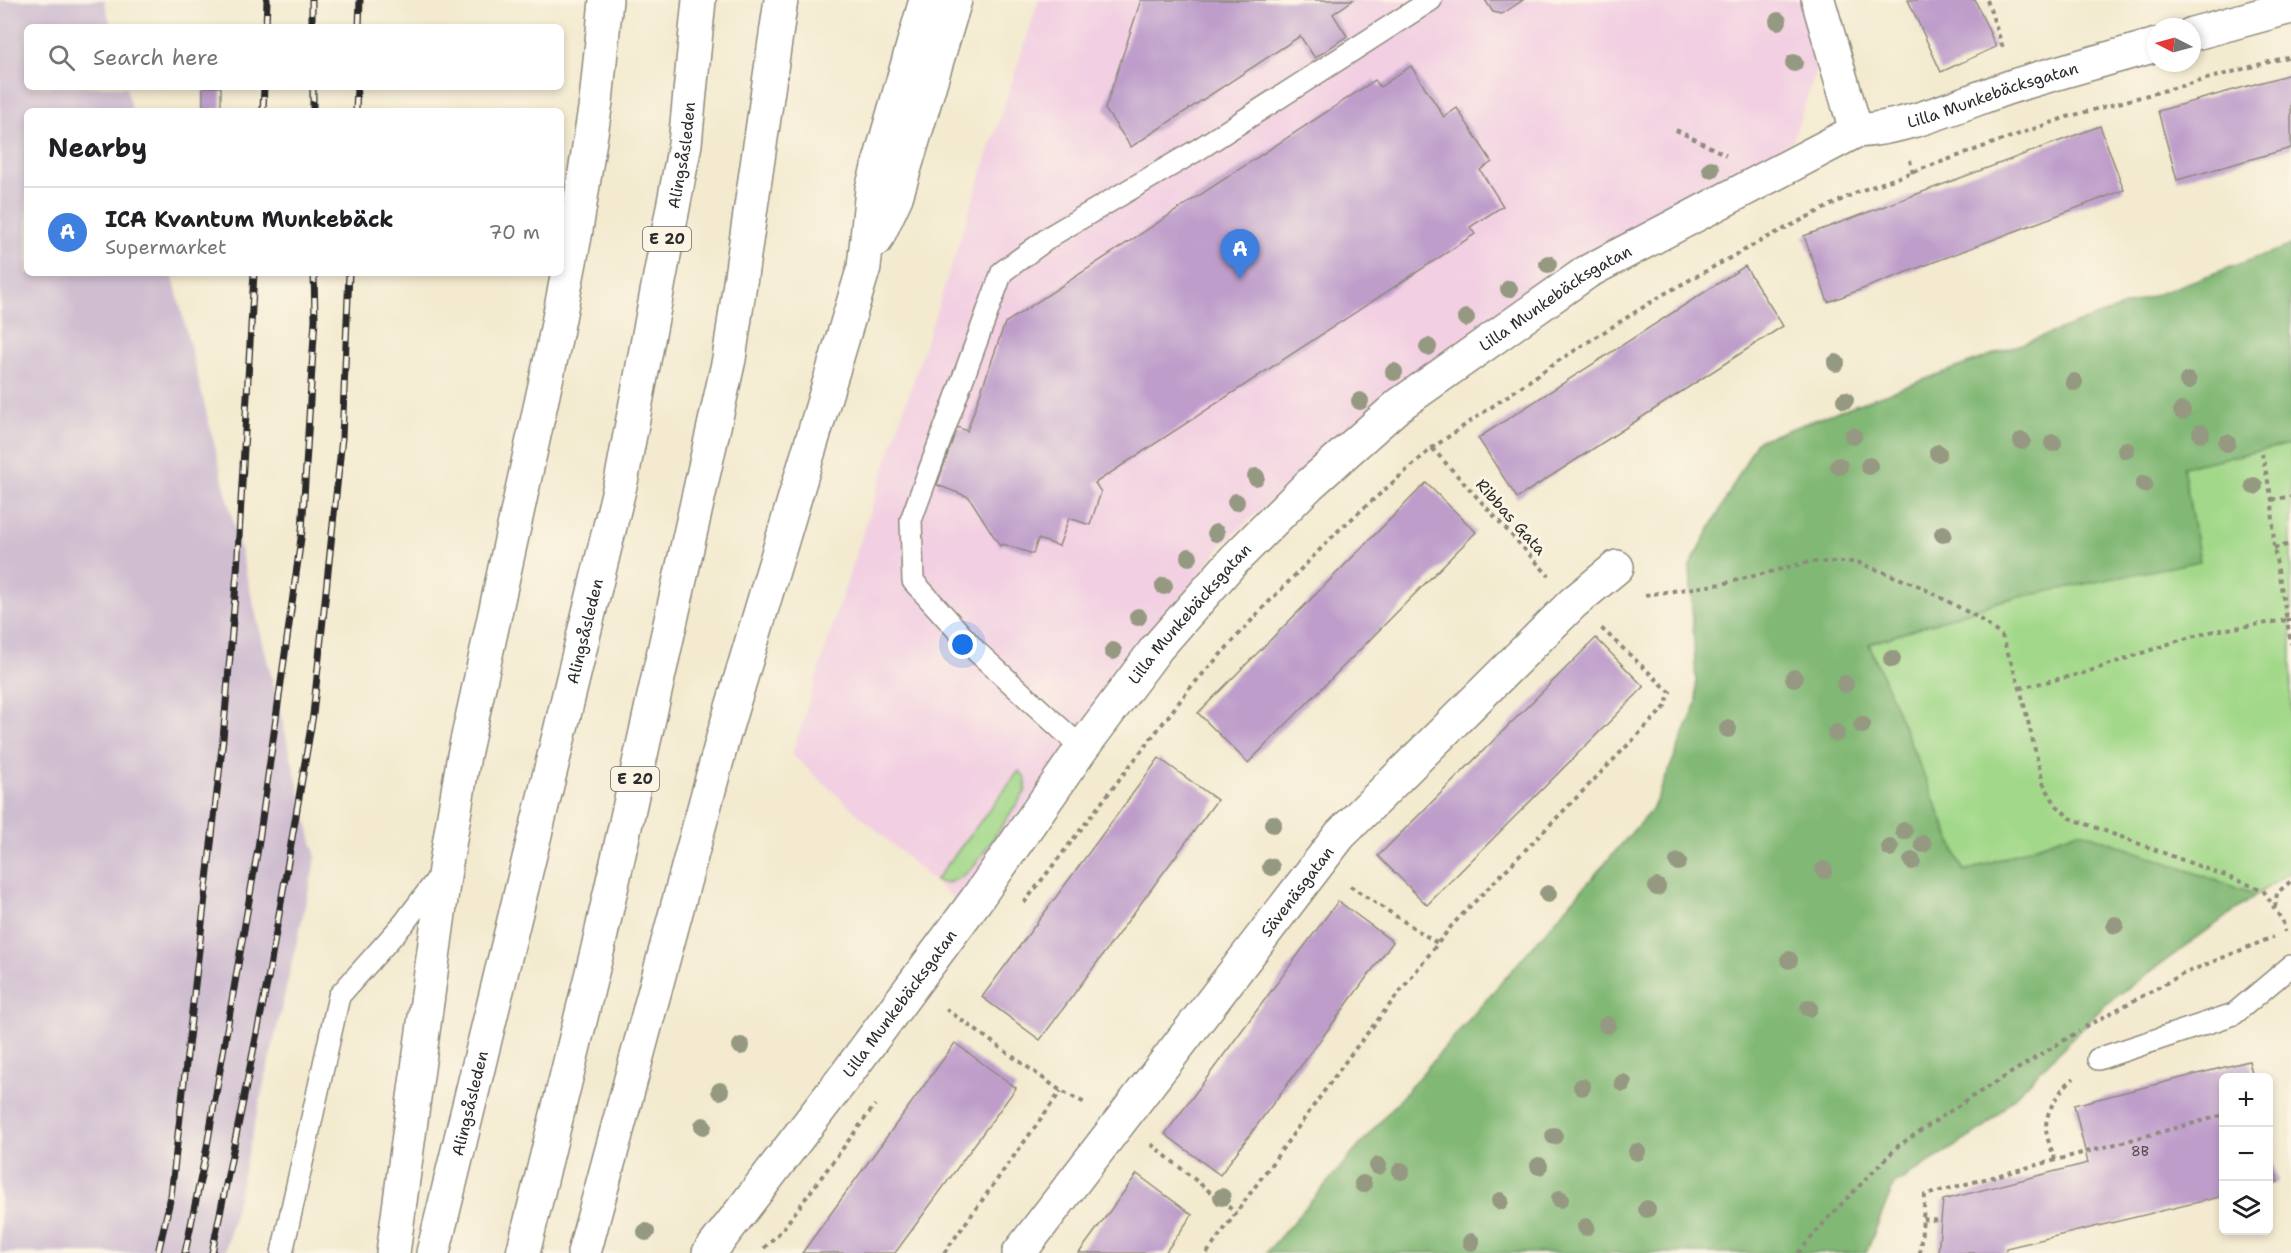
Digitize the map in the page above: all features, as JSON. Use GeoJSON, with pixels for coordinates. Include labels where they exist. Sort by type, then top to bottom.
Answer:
{"type":"FeatureCollection","features":[{"type":"Feature","properties":{"kind":"main road"},"geometry":{"type":"LineString","coordinates":[[393,1253],[445,869],[464,756],[554,344],[573,246],[596,102],[606,0]]}},
{"type":"Feature","properties":{"kind":"main road","name":"Alingsåsleden"},"geometry":{"type":"LineString","coordinates":[[433,1253],[622,477],[685,144],[699,0]]}},
{"type":"Feature","properties":{"kind":"main road","name":"E 20"},"geometry":{"type":"LineString","coordinates":[[523,1253],[598,948],[729,359],[781,0]]}},
{"type":"Feature","properties":{"kind":"main road"},"geometry":{"type":"LineString","coordinates":[[864,267],[872,189],[926,0]]}},
{"type":"Feature","properties":{"kind":"main road"},"geometry":{"type":"LineString","coordinates":[[584,1253],[724,734],[864,267],[896,197],[955,0]]}},
{"type":"Feature","properties":{"kind":"main road"},"geometry":{"type":"LineString","coordinates":[[1818,0],[1856,130]]}},
{"type":"Feature","properties":{"kind":"main road"},"geometry":{"type":"LineString","coordinates":[[2201,32],[2291,7]]}},
{"type":"Feature","properties":{"kind":"main road","name":"Lilla Munkebäcksgatan"},"geometry":{"type":"LineString","coordinates":[[709,1253],[846,1075],[976,900],[1082,748],[1156,649],[1233,561],[1310,485],[1399,405],[1587,272],[1856,130],[1879,130],[1902,124],[2013,86],[2147,48]]}},
{"type":"Feature","properties":{"kind":"main road","name":"Sävenäsgatan"},"geometry":{"type":"LineString","coordinates":[[1019,1253],[1316,863],[1356,818],[1573,603],[1617,567]]}},
{"type":"Feature","properties":{"kind":"lane"},"geometry":{"type":"LineString","coordinates":[[1082,748],[976,651],[913,580],[911,520],[1002,272],[1054,234],[1199,149],[1431,0]]}},
{"type":"Feature","properties":{"kind":"lane"},"geometry":{"type":"LineString","coordinates":[[282,1253],[339,996],[404,923],[445,869]]}},
{"type":"Feature","properties":{"kind":"lane"},"geometry":{"type":"LineString","coordinates":[[2098,1059],[2234,1014],[2291,966]]}},
{"type":"Feature","properties":{"kind":"path"},"geometry":{"type":"LineString","coordinates":[[1987,0],[2004,48],[2013,86]]}},
{"type":"Feature","properties":{"kind":"path"},"geometry":{"type":"LineString","coordinates":[[1021,908],[1190,688],[1262,609],[1339,530],[1432,448],[1558,361],[1664,294],[1857,192],[2067,117],[2291,56]]}},
{"type":"Feature","properties":{"kind":"path"},"geometry":{"type":"LineString","coordinates":[[1676,130],[1729,156]]}},
{"type":"Feature","properties":{"kind":"path","name":"Ribbas Gata"},"geometry":{"type":"LineString","coordinates":[[1432,448],[1573,603],[1670,693],[1665,707],[1437,943]]}},
{"type":"Feature","properties":{"kind":"path"},"geometry":{"type":"LineString","coordinates":[[2262,454],[2272,500],[2274,548],[2289,620],[2291,644]]}},
{"type":"Feature","properties":{"kind":"path"},"geometry":{"type":"LineString","coordinates":[[2272,500],[2291,496]]}},
{"type":"Feature","properties":{"kind":"path"},"geometry":{"type":"LineString","coordinates":[[2274,548],[2291,544]]}},
{"type":"Feature","properties":{"kind":"path"},"geometry":{"type":"LineString","coordinates":[[1638,596],[1722,584],[1809,562],[1857,562],[1919,586],[1977,617],[2002,636],[2020,688],[2043,783],[2056,805],[2070,818],[2263,890],[2283,922],[2284,932],[2288,939]]}},
{"type":"Feature","properties":{"kind":"path"},"geometry":{"type":"LineString","coordinates":[[2020,688],[2084,673],[2180,640],[2214,631],[2289,620]]}},
{"type":"Feature","properties":{"kind":"path"},"geometry":{"type":"LineString","coordinates":[[1207,1253],[1351,1054],[1437,943],[1316,863]]}},
{"type":"Feature","properties":{"kind":"path"},"geometry":{"type":"LineString","coordinates":[[2274,908],[2277,893],[2291,882]]}},
{"type":"Feature","properties":{"kind":"path"},"geometry":{"type":"LineString","coordinates":[[1798,1253],[1829,1217],[1898,1146],[1967,1100],[2088,1025],[2183,974],[2284,932]]}},
{"type":"Feature","properties":{"kind":"path"},"geometry":{"type":"LineString","coordinates":[[939,1018],[953,1000]]}},
{"type":"Feature","properties":{"kind":"path"},"geometry":{"type":"LineString","coordinates":[[2055,1160],[2046,1130],[2047,1116],[2069,1082]]}},
{"type":"Feature","properties":{"kind":"path"},"geometry":{"type":"LineString","coordinates":[[944,1253],[1061,1092]]}},
{"type":"Feature","properties":{"kind":"path"},"geometry":{"type":"LineString","coordinates":[[760,1253],[782,1230],[878,1101]]}},
{"type":"Feature","properties":{"kind":"path"},"geometry":{"type":"LineString","coordinates":[[1920,1253],[1925,1195],[2219,1116]]}},
{"type":"Feature","properties":{"kind":"path"},"geometry":{"type":"LineString","coordinates":[[1923,1219],[1941,1221]]}},
{"type":"Feature","properties":{"kind":"shaded area"},"geometry":{"type":"Polygon","coordinates":[[[0,0],[104,0],[110,24],[24,24],[24,90],[127,90],[131,108],[24,108],[24,276],[173,276],[316,858],[225,1253],[0,1253],[0,0]]]}},
{"type":"Feature","properties":{"kind":"shaded area"},"geometry":{"type":"Polygon","coordinates":[[[1039,0],[1805,0],[1820,59],[1792,142],[1574,264],[1392,388],[1221,546],[957,902],[792,755],[1039,0]]]}},
{"type":"Feature","properties":{"kind":"green space"},"geometry":{"type":"Polygon","coordinates":[[[2291,245],[2291,444],[2183,467],[2200,561],[2000,601],[1869,644],[1964,872],[2079,831],[2256,895],[2106,1004],[1983,1129],[1894,1184],[1866,1253],[1266,1253],[1653,808],[1697,703],[1690,566],[1757,441],[2291,245]]]}},
{"type":"Feature","properties":{"kind":"green space"},"geometry":{"type":"Polygon","coordinates":[[[2291,444],[2291,872],[2256,895],[2079,831],[1964,872],[1869,644],[2000,601],[2199,561],[2183,467],[2291,444]]]}},
{"type":"Feature","properties":{"kind":"green space"},"geometry":{"type":"Polygon","coordinates":[[[1019,771],[1026,780],[1025,792],[975,865],[962,876],[947,883],[935,881],[1019,771]]]}},
{"type":"Feature","properties":{"kind":"building"},"geometry":{"type":"Polygon","coordinates":[[[1141,0],[1353,0],[1333,14],[1347,36],[1315,58],[1300,36],[1131,147],[1105,109],[1141,0]]]}},
{"type":"Feature","properties":{"kind":"building"},"geometry":{"type":"Polygon","coordinates":[[[1485,0],[1523,0],[1502,14],[1493,12],[1485,0]]]}},
{"type":"Feature","properties":{"kind":"building"},"geometry":{"type":"Polygon","coordinates":[[[1908,0],[1975,0],[1996,47],[1941,72],[1908,0]]]}},
{"type":"Feature","properties":{"kind":"building"},"geometry":{"type":"Polygon","coordinates":[[[1411,66],[1444,117],[1457,108],[1492,162],[1480,170],[1503,206],[1470,227],[1475,234],[1095,483],[1101,492],[1090,525],[1069,518],[1059,546],[1038,539],[1033,554],[1003,544],[1000,546],[969,497],[937,485],[957,427],[967,431],[1005,323],[1375,80],[1380,87],[1411,66]]]}},
{"type":"Feature","properties":{"kind":"building"},"geometry":{"type":"Polygon","coordinates":[[[2291,74],[2291,148],[2177,180],[2158,111],[2291,74]]]}},
{"type":"Feature","properties":{"kind":"building"},"geometry":{"type":"Polygon","coordinates":[[[203,90],[221,90],[221,108],[203,108],[203,90]]]}},
{"type":"Feature","properties":{"kind":"building"},"geometry":{"type":"Polygon","coordinates":[[[2100,126],[2124,190],[1828,302],[1804,236],[2100,126]]]}},
{"type":"Feature","properties":{"kind":"building"},"geometry":{"type":"Polygon","coordinates":[[[1745,266],[1783,326],[1517,498],[1478,438],[1745,266]]]}},
{"type":"Feature","properties":{"kind":"building"},"geometry":{"type":"Polygon","coordinates":[[[1426,483],[1476,532],[1248,763],[1198,713],[1426,483]]]}},
{"type":"Feature","properties":{"kind":"building"},"geometry":{"type":"Polygon","coordinates":[[[1596,638],[1644,687],[1427,905],[1378,856],[1596,638]]]}},
{"type":"Feature","properties":{"kind":"building"},"geometry":{"type":"Polygon","coordinates":[[[1159,758],[1217,800],[1040,1040],[982,997],[1159,758]]]}},
{"type":"Feature","properties":{"kind":"building"},"geometry":{"type":"Polygon","coordinates":[[[1338,901],[1393,942],[1220,1175],[1165,1134],[1338,901]]]}},
{"type":"Feature","properties":{"kind":"building"},"geometry":{"type":"Polygon","coordinates":[[[955,1043],[1016,1088],[895,1253],[802,1253],[955,1043]]]}},
{"type":"Feature","properties":{"kind":"building"},"geometry":{"type":"Polygon","coordinates":[[[2249,1061],[2252,1073],[2219,1073],[2219,1197],[2006,1248],[2005,1253],[1938,1253],[1943,1200],[2088,1163],[2074,1105],[2249,1061]]]}},
{"type":"Feature","properties":{"kind":"building"},"geometry":{"type":"Polygon","coordinates":[[[2273,1164],[2278,1182],[2273,1184],[2273,1164]]]}},
{"type":"Feature","properties":{"kind":"building"},"geometry":{"type":"Polygon","coordinates":[[[1137,1174],[1192,1215],[1165,1253],[1079,1253],[1137,1174]]]}},
{"type":"Feature","properties":{"kind":"railway"},"geometry":{"type":"LineString","coordinates":[[266,24],[267,0]]}},
{"type":"Feature","properties":{"kind":"railway"},"geometry":{"type":"LineString","coordinates":[[312,0],[312,24]]}},
{"type":"Feature","properties":{"kind":"railway"},"geometry":{"type":"LineString","coordinates":[[359,24],[360,0]]}},
{"type":"Feature","properties":{"kind":"railway"},"geometry":{"type":"LineString","coordinates":[[263,108],[264,90]]}},
{"type":"Feature","properties":{"kind":"railway"},"geometry":{"type":"LineString","coordinates":[[313,90],[313,108]]}},
{"type":"Feature","properties":{"kind":"railway"},"geometry":{"type":"LineString","coordinates":[[356,108],[357,90]]}},
{"type":"Feature","properties":{"kind":"railway"},"geometry":{"type":"LineString","coordinates":[[158,1253],[171,1196],[223,739],[237,572],[254,276]]}},
{"type":"Feature","properties":{"kind":"railway"},"geometry":{"type":"LineString","coordinates":[[185,1253],[206,1152],[258,848],[302,531],[315,319],[314,276]]}},
{"type":"Feature","properties":{"kind":"railway"},"geometry":{"type":"LineString","coordinates":[[212,1253],[268,979],[313,715],[342,438],[349,276]]}},
{"type":"Feature","properties":{"kind":"place","name":"ICA Kvantum Munkebäck"},"geometry":{"type":"Point","coordinates":[1240,279]}}]}
